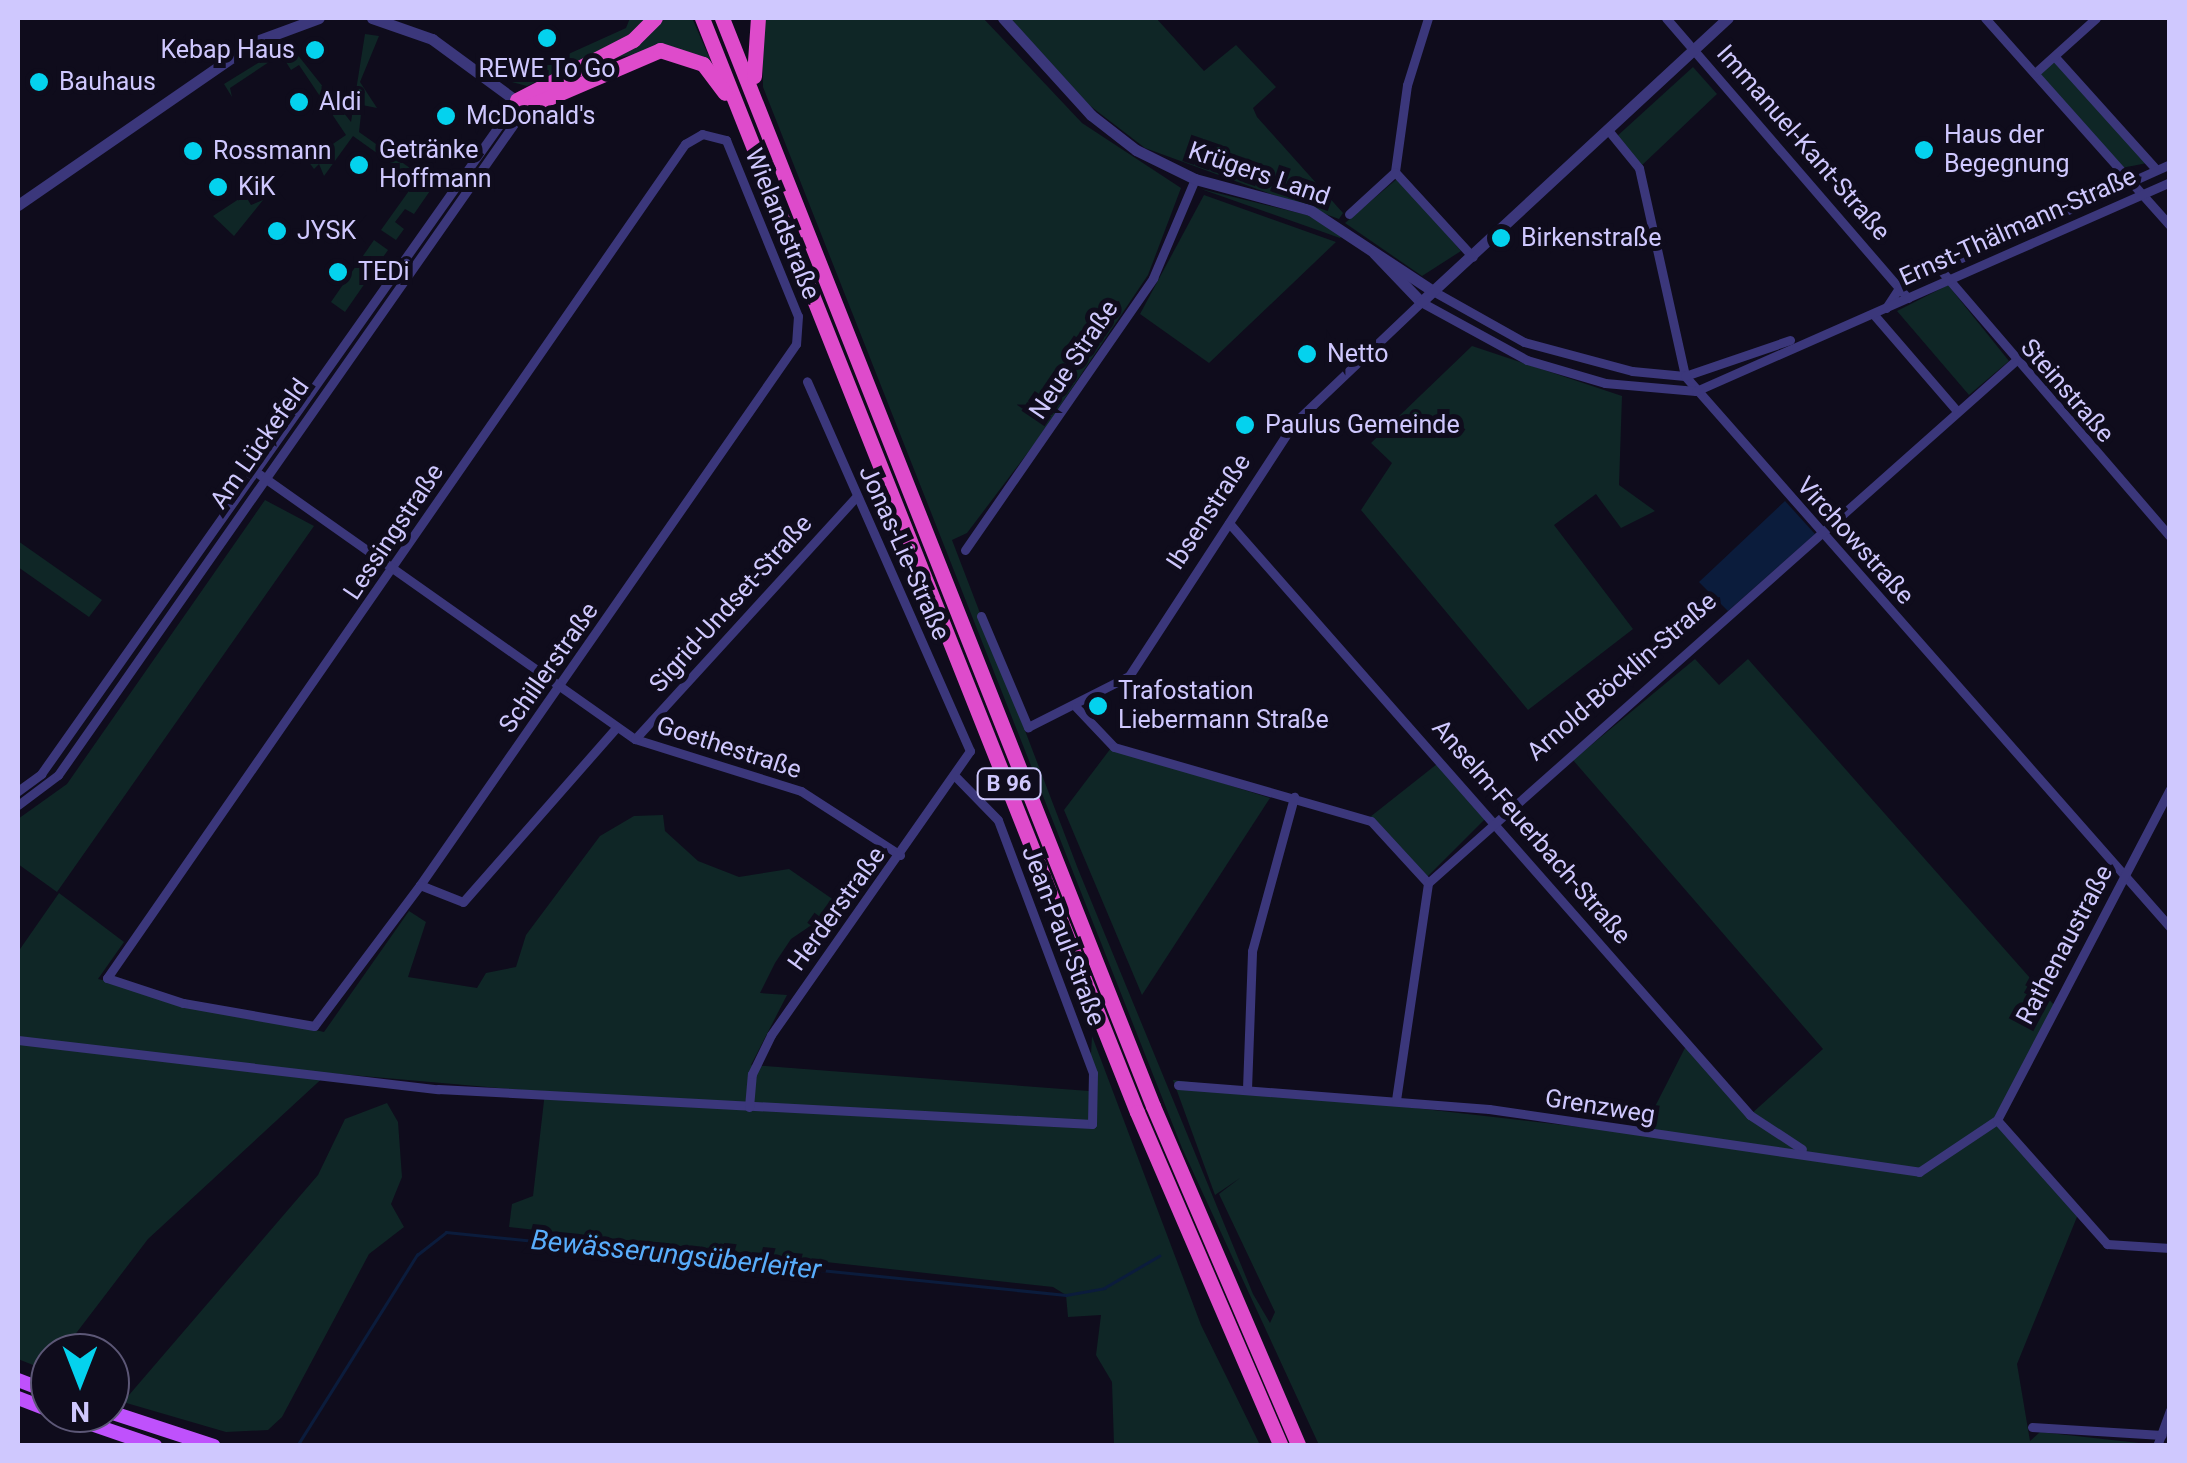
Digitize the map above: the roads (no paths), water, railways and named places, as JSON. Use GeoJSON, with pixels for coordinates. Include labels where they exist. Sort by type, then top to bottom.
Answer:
{"type":"FeatureCollection","features":[{"type":"Feature","properties":{"kind":"highway"},"geometry":{"type":"LineString","coordinates":[[521,104],[633,40],[655,18]]}},
{"type":"Feature","properties":{"kind":"highway","name":"B 96"},"geometry":{"type":"LineString","coordinates":[[702,18],[1137,1112],[1281,1446]]}},
{"type":"Feature","properties":{"kind":"highway","name":"B 96"},"geometry":{"type":"LineString","coordinates":[[722,18],[760,104],[1154,1106],[1300,1446]]}},
{"type":"Feature","properties":{"kind":"highway"},"geometry":{"type":"LineString","coordinates":[[758,18],[751,50],[760,104]]}},
{"type":"Feature","properties":{"kind":"highway"},"geometry":{"type":"LineString","coordinates":[[521,104],[631,55],[681,53],[720,84],[762,164]]}},
{"type":"Feature","properties":{"kind":"main road"},"geometry":{"type":"LineString","coordinates":[[130,1419],[214,1446]]}},
{"type":"Feature","properties":{"kind":"main road"},"geometry":{"type":"LineString","coordinates":[[118,1433],[156,1446]]}},
{"type":"Feature","properties":{"kind":"street"},"geometry":{"type":"LineString","coordinates":[[18,205],[254,42],[319,18]]}},
{"type":"Feature","properties":{"kind":"street"},"geometry":{"type":"LineString","coordinates":[[372,18],[432,40],[521,104]]}},
{"type":"Feature","properties":{"kind":"street","name":"Krügers Land"},"geometry":{"type":"LineString","coordinates":[[1003,18],[1104,126],[1195,179],[1310,210],[1433,291]]}},
{"type":"Feature","properties":{"kind":"street"},"geometry":{"type":"LineString","coordinates":[[1348,214],[1395,172],[1406,85],[1428,18]]}},
{"type":"Feature","properties":{"kind":"street","name":"Immanuel-Kant-Straße"},"geometry":{"type":"LineString","coordinates":[[1666,18],[1901,285],[1908,298]]}},
{"type":"Feature","properties":{"kind":"street","name":"Ibsenstraße"},"geometry":{"type":"LineString","coordinates":[[981,616],[1028,728],[1076,707],[1128,676],[1300,416],[1728,18]]}},
{"type":"Feature","properties":{"kind":"street"},"geometry":{"type":"LineString","coordinates":[[1985,18],[2170,226]]}},
{"type":"Feature","properties":{"kind":"street"},"geometry":{"type":"LineString","coordinates":[[2036,74],[2096,18]]}},
{"type":"Feature","properties":{"kind":"street"},"geometry":{"type":"LineString","coordinates":[[2054,56],[2155,168]]}},
{"type":"Feature","properties":{"kind":"street","name":"Am Lückefeld"},"geometry":{"type":"LineString","coordinates":[[18,791],[42,774],[253,470],[521,104]]}},
{"type":"Feature","properties":{"kind":"street","name":"Am Lückefeld"},"geometry":{"type":"LineString","coordinates":[[18,806],[58,774],[521,104]]}},
{"type":"Feature","properties":{"kind":"street","name":"Virchowstraße"},"geometry":{"type":"LineString","coordinates":[[1608,130],[1639,168],[1685,376],[2170,928]]}},
{"type":"Feature","properties":{"kind":"street","name":"Lessingstraße"},"geometry":{"type":"LineString","coordinates":[[314,1026],[183,1003],[107,978],[685,144],[702,134],[726,140]]}},
{"type":"Feature","properties":{"kind":"street","name":"Wielandstraße"},"geometry":{"type":"LineString","coordinates":[[726,140],[799,324]]}},
{"type":"Feature","properties":{"kind":"street","name":"Ernst-Thälmann-Straße"},"geometry":{"type":"LineString","coordinates":[[1880,314],[1901,285],[2128,179],[2170,164]]}},
{"type":"Feature","properties":{"kind":"street"},"geometry":{"type":"LineString","coordinates":[[1395,172],[1473,256]]}},
{"type":"Feature","properties":{"kind":"street","name":"Neue Straße"},"geometry":{"type":"LineString","coordinates":[[964,550],[1153,278],[1195,179]]}},
{"type":"Feature","properties":{"kind":"street","name":"Ernst-Thälmann-Straße"},"geometry":{"type":"LineString","coordinates":[[1421,302],[1527,360],[1605,383],[1696,391],[1880,314],[2140,191],[2170,182]]}},
{"type":"Feature","properties":{"kind":"street","name":"Krügers Land"},"geometry":{"type":"LineString","coordinates":[[1372,250],[1421,302]]}},
{"type":"Feature","properties":{"kind":"street","name":"Steinstraße"},"geometry":{"type":"LineString","coordinates":[[1940,268],[2014,362],[2170,538]]}},
{"type":"Feature","properties":{"kind":"street"},"geometry":{"type":"LineString","coordinates":[[1433,291],[1563,356],[1685,376],[1790,340]]}},
{"type":"Feature","properties":{"kind":"street"},"geometry":{"type":"LineString","coordinates":[[1880,314],[1957,411]]}},
{"type":"Feature","properties":{"kind":"street","name":"Schillerstraße"},"geometry":{"type":"LineString","coordinates":[[314,1026],[420,885],[786,366],[799,324]]}},
{"type":"Feature","properties":{"kind":"street","name":"Arnold-Böcklin-Straße"},"geometry":{"type":"LineString","coordinates":[[1428,883],[1491,818],[2014,362]]}},
{"type":"Feature","properties":{"kind":"street","name":"Jonas-Lie-Straße"},"geometry":{"type":"LineString","coordinates":[[808,382],[966,740]]}},
{"type":"Feature","properties":{"kind":"street","name":"Goethestraße"},"geometry":{"type":"LineString","coordinates":[[253,470],[635,739],[786,784],[900,855]]}},
{"type":"Feature","properties":{"kind":"street","name":"Sigrid-Undset-Straße"},"geometry":{"type":"LineString","coordinates":[[635,739],[856,496]]}},
{"type":"Feature","properties":{"kind":"street","name":"Anselm-Feuerbach-Straße"},"geometry":{"type":"LineString","coordinates":[[1229,522],[1750,1115],[1812,1154]]}},
{"type":"Feature","properties":{"kind":"street"},"geometry":{"type":"LineString","coordinates":[[1076,707],[1114,747],[1371,821],[1428,883],[1396,1100]]}},
{"type":"Feature","properties":{"kind":"street"},"geometry":{"type":"LineString","coordinates":[[420,885],[463,902],[617,727]]}},
{"type":"Feature","properties":{"kind":"street","name":"Herderstraße"},"geometry":{"type":"LineString","coordinates":[[749,1107],[752,1074],[770,1036],[968,762],[966,740]]}},
{"type":"Feature","properties":{"kind":"street","name":"Jean-Paul-Straße"},"geometry":{"type":"LineString","coordinates":[[749,1107],[1092,1124],[1093,1072],[998,820],[956,777]]}},
{"type":"Feature","properties":{"kind":"street","name":"Rathenaustraße"},"geometry":{"type":"LineString","coordinates":[[1998,1120],[2170,790]]}},
{"type":"Feature","properties":{"kind":"street"},"geometry":{"type":"LineString","coordinates":[[1247,1089],[1252,951],[1294,798]]}},
{"type":"Feature","properties":{"kind":"street"},"geometry":{"type":"LineString","coordinates":[[18,1040],[438,1090],[749,1107]]}},
{"type":"Feature","properties":{"kind":"street","name":"Grenzweg"},"geometry":{"type":"LineString","coordinates":[[1178,1085],[1396,1100],[1812,1154],[1919,1172],[1998,1120]]}},
{"type":"Feature","properties":{"kind":"street"},"geometry":{"type":"LineString","coordinates":[[1998,1120],[2107,1244],[2170,1248]]}},
{"type":"Feature","properties":{"kind":"street"},"geometry":{"type":"LineString","coordinates":[[2157,1446],[2170,1410]]}},
{"type":"Feature","properties":{"kind":"street"},"geometry":{"type":"LineString","coordinates":[[2032,1427],[2162,1434]]}},
{"type":"Feature","properties":{"kind":"water"},"geometry":{"type":"Polygon","coordinates":[[[1785,501],[1815,534],[1728,611],[1699,582],[1785,501]]]}},
{"type":"Feature","properties":{"kind":"waterway","name":"Bewässerungsüberleiter"},"geometry":{"type":"LineString","coordinates":[[297,1446],[417,1255],[446,1232],[1066,1295],[1104,1288],[1159,1256]]}},
{"type":"Feature","properties":{"kind":"place","name":"REWE To Go"},"geometry":{"type":"Point","coordinates":[547,38]}},
{"type":"Feature","properties":{"kind":"place","name":"Kebap Haus"},"geometry":{"type":"Point","coordinates":[315,50]}},
{"type":"Feature","properties":{"kind":"place","name":"Bauhaus"},"geometry":{"type":"Point","coordinates":[39,82]}},
{"type":"Feature","properties":{"kind":"place","name":"Aldi"},"geometry":{"type":"Point","coordinates":[299,102]}},
{"type":"Feature","properties":{"kind":"place","name":"McDonald's"},"geometry":{"type":"Point","coordinates":[446,116]}},
{"type":"Feature","properties":{"kind":"place","name":"Haus der Begegnung"},"geometry":{"type":"Point","coordinates":[1924,150]}},
{"type":"Feature","properties":{"kind":"place","name":"Rossmann"},"geometry":{"type":"Point","coordinates":[193,151]}},
{"type":"Feature","properties":{"kind":"place","name":"Getränke Hoffmann"},"geometry":{"type":"Point","coordinates":[359,165]}},
{"type":"Feature","properties":{"kind":"place","name":"KiK"},"geometry":{"type":"Point","coordinates":[218,187]}},
{"type":"Feature","properties":{"kind":"place","name":"JYSK"},"geometry":{"type":"Point","coordinates":[277,231]}},
{"type":"Feature","properties":{"kind":"place","name":"Birkenstraße"},"geometry":{"type":"Point","coordinates":[1501,238]}},
{"type":"Feature","properties":{"kind":"place","name":"TEDi"},"geometry":{"type":"Point","coordinates":[338,272]}},
{"type":"Feature","properties":{"kind":"place","name":"Netto"},"geometry":{"type":"Point","coordinates":[1307,354]}},
{"type":"Feature","properties":{"kind":"place","name":"Paulus Gemeinde"},"geometry":{"type":"Point","coordinates":[1245,425]}},
{"type":"Feature","properties":{"kind":"place","name":"Trafostation Liebermann Straße"},"geometry":{"type":"Point","coordinates":[1098,706]}}]}
